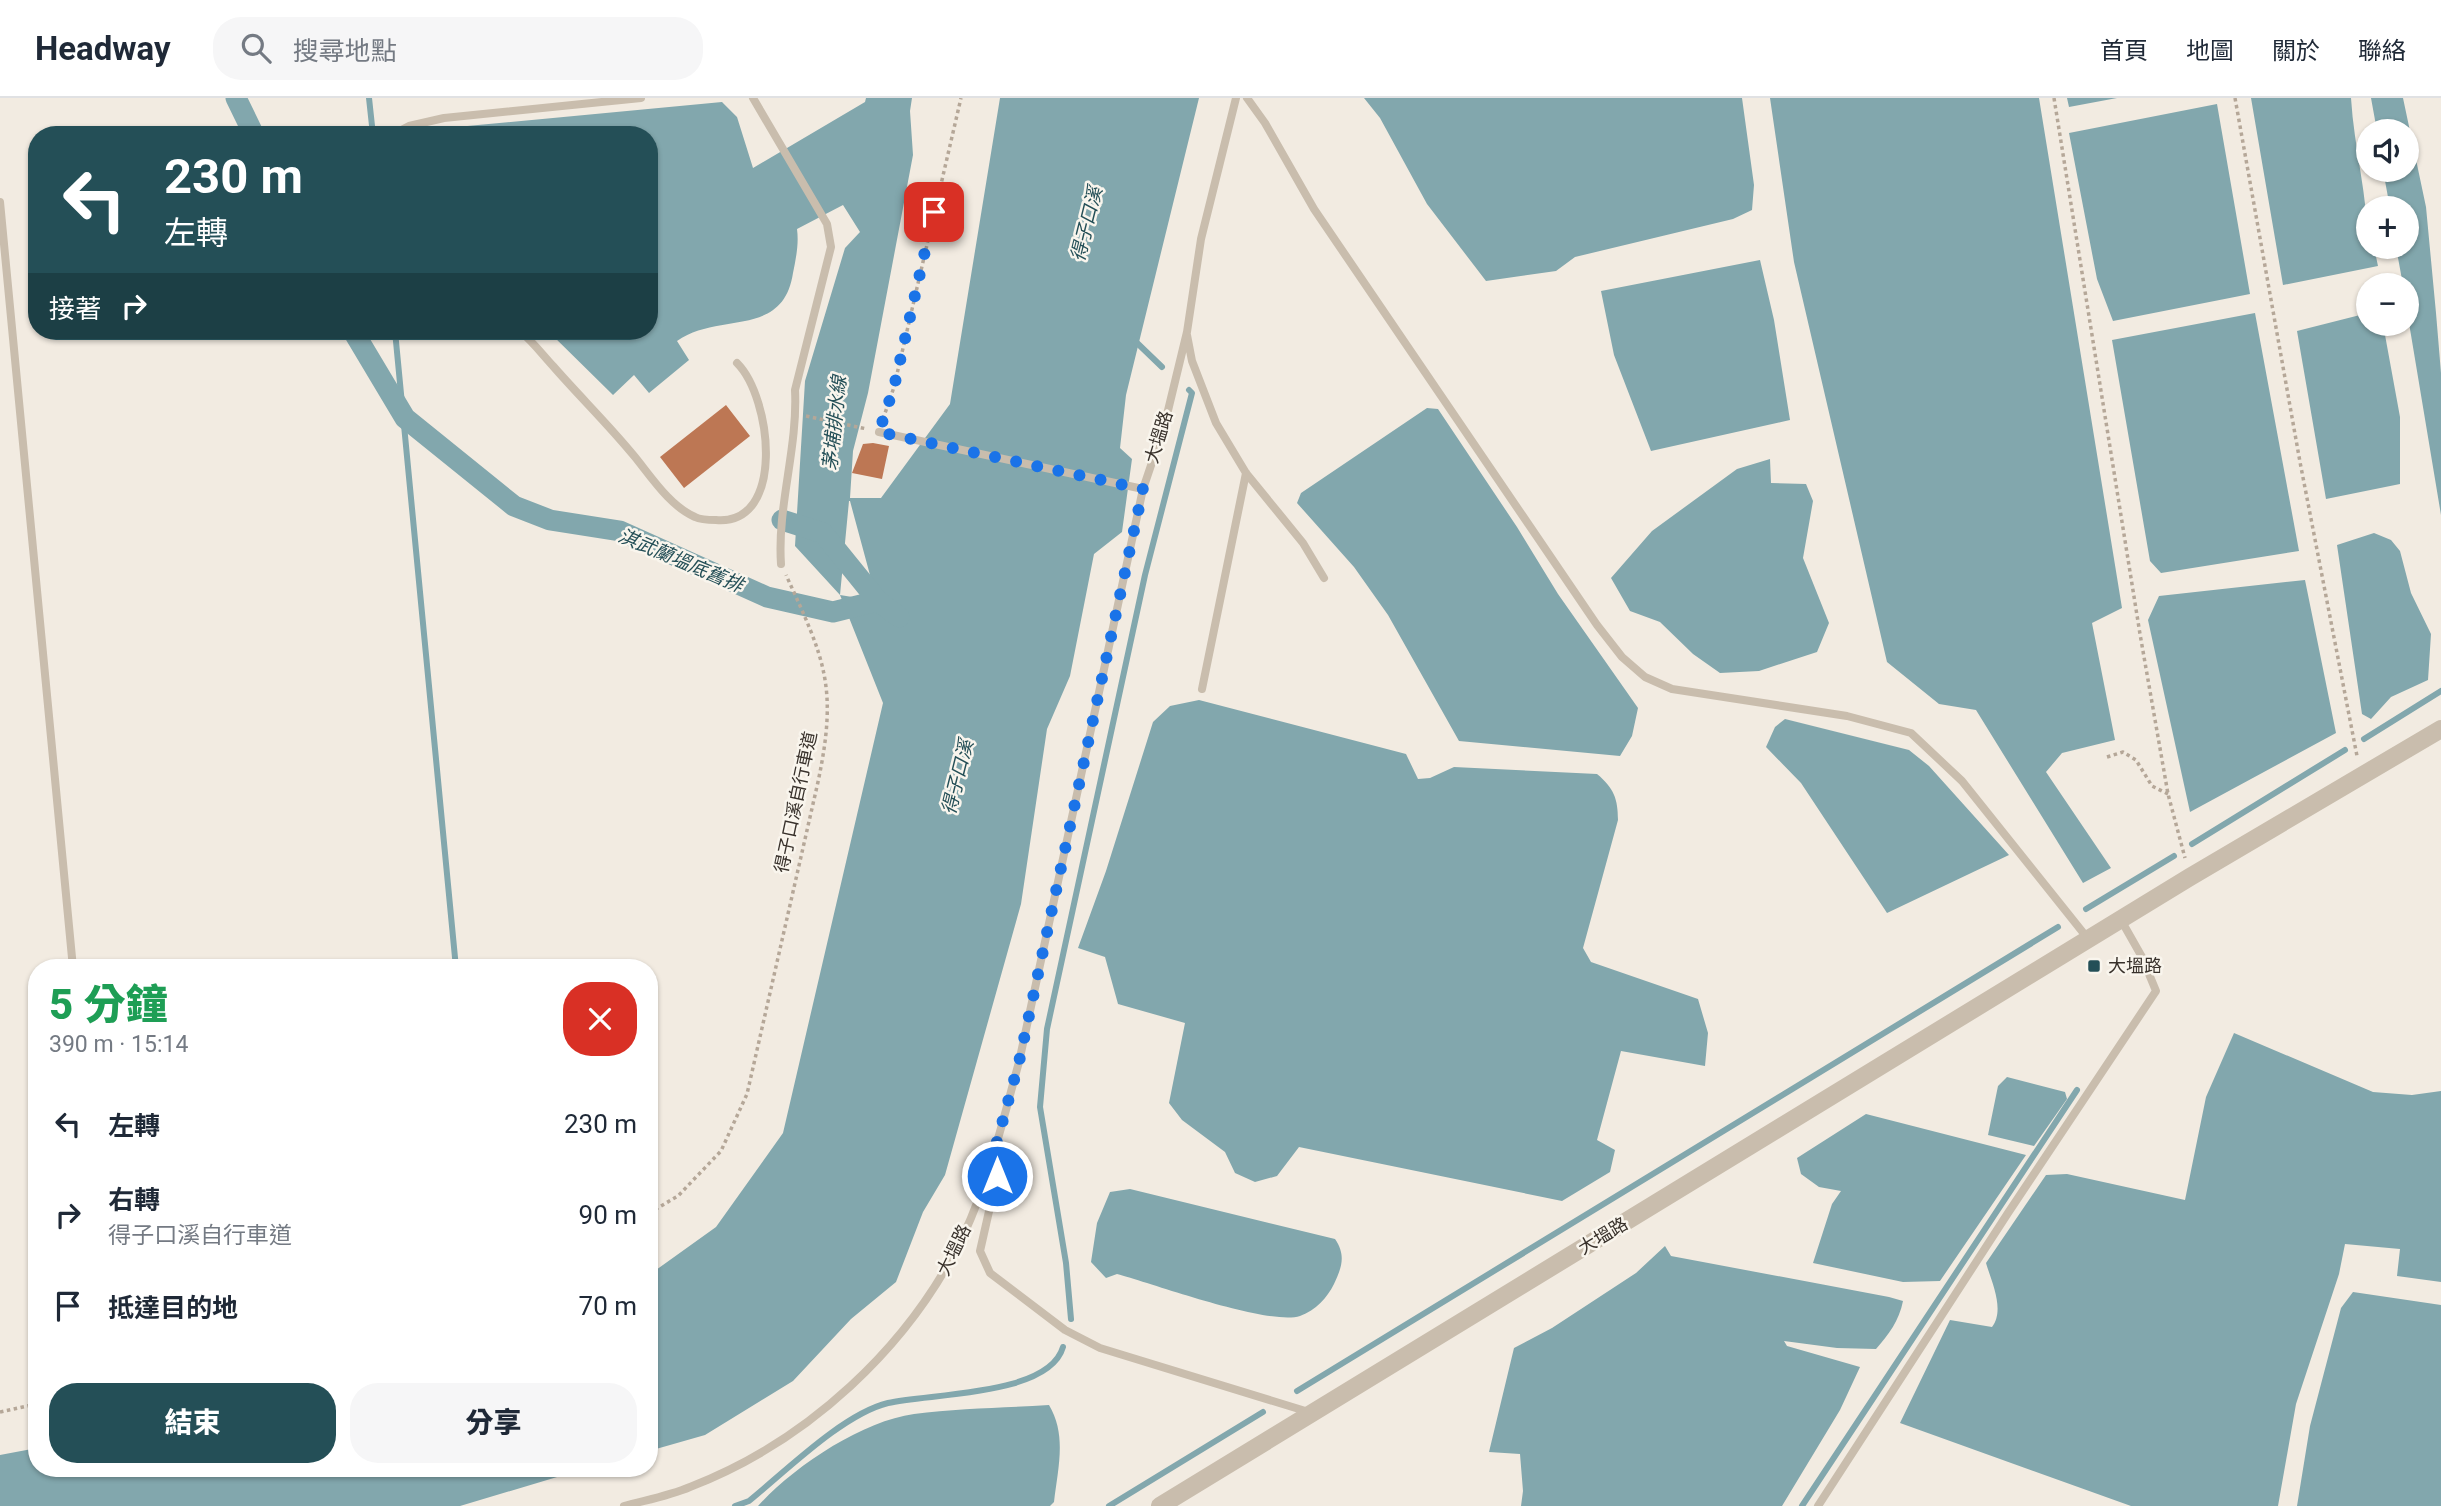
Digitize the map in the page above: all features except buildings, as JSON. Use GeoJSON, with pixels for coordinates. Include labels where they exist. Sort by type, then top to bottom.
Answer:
{"type":"FeatureCollection","features":[{"type":"Feature","properties":{"kind":"street","name":"大塭路"},"geometry":{"type":"LineString","coordinates":[[1160,1506],[2190,877],[2441,729]]}},
{"type":"Feature","properties":{"kind":"lane"},"geometry":{"type":"LineString","coordinates":[[409,126],[444,118],[641,98]]}},
{"type":"Feature","properties":{"kind":"lane"},"geometry":{"type":"LineString","coordinates":[[753,98],[827,223],[831,247],[795,390],[796,414],[779,542],[781,564]]}},
{"type":"Feature","properties":{"kind":"lane","name":"大塭路"},"geometry":{"type":"LineString","coordinates":[[624,1506],[690,1488],[771,1448],[822,1411],[878,1359],[933,1292],[965,1232],[993,1156],[1019,1062],[1143,489],[1164,427],[1187,332],[1201,239],[1236,98]]}},
{"type":"Feature","properties":{"kind":"lane"},"geometry":{"type":"LineString","coordinates":[[1247,98],[1265,123],[1314,209],[1597,625],[1622,657],[1645,677],[1672,690],[1847,716],[1911,733],[1962,781],[2090,940]]}},
{"type":"Feature","properties":{"kind":"lane"},"geometry":{"type":"LineString","coordinates":[[0,201],[72,959]]}},
{"type":"Feature","properties":{"kind":"lane"},"geometry":{"type":"LineString","coordinates":[[1187,332],[1192,361],[1216,423],[1246,473],[1303,543],[1324,578]]}},
{"type":"Feature","properties":{"kind":"lane"},"geometry":{"type":"LineString","coordinates":[[529,340],[593,407],[676,505],[697,519],[726,521],[743,512],[756,498],[763,479],[768,434],[755,387],[737,363]]}},
{"type":"Feature","properties":{"kind":"lane"},"geometry":{"type":"LineString","coordinates":[[879,432],[1143,489]]}},
{"type":"Feature","properties":{"kind":"lane"},"geometry":{"type":"LineString","coordinates":[[1202,689],[1246,473]]}},
{"type":"Feature","properties":{"kind":"lane"},"geometry":{"type":"LineString","coordinates":[[1818,1506],[2156,991],[2142,957],[2121,920]]}},
{"type":"Feature","properties":{"kind":"lane"},"geometry":{"type":"LineString","coordinates":[[993,1156],[997,1176],[980,1251],[990,1273],[1065,1329],[1100,1348],[1313,1413]]}},
{"type":"Feature","properties":{"kind":"path"},"geometry":{"type":"LineString","coordinates":[[796,414],[879,432],[894,387],[961,98]]}},
{"type":"Feature","properties":{"kind":"path"},"geometry":{"type":"LineString","coordinates":[[2054,98],[2168,794],[2190,877]]}},
{"type":"Feature","properties":{"kind":"path"},"geometry":{"type":"LineString","coordinates":[[2235,98],[2300,462],[2361,776]]}},
{"type":"Feature","properties":{"kind":"path","name":"得子口溪自行車道"},"geometry":{"type":"LineString","coordinates":[[658,1208],[678,1196],[721,1151],[747,1094],[828,737],[827,681],[820,651],[781,564]]}},
{"type":"Feature","properties":{"kind":"path"},"geometry":{"type":"LineString","coordinates":[[2107,757],[2123,752],[2136,760],[2152,786],[2168,794]]}},
{"type":"Feature","properties":{"kind":"path"},"geometry":{"type":"LineString","coordinates":[[0,1412],[28,1406]]}},
{"type":"Feature","properties":{"kind":"water","name":"得子口溪"},"geometry":{"type":"Polygon","coordinates":[[[866,98],[912,98],[910,111],[913,155],[868,393],[853,451],[850,498],[881,498],[950,404],[1000,98],[1199,98],[1126,395],[1120,448],[1132,459],[1122,532],[1094,554],[1070,676],[1047,729],[1021,904],[945,1175],[923,1212],[896,1282],[851,1319],[793,1381],[705,1435],[658,1448],[658,1269],[716,1227],[783,1133],[883,703],[840,595],[795,546],[805,381],[845,248],[860,232],[843,205],[797,229],[793,273],[787,294],[777,307],[763,316],[711,327],[677,341],[689,360],[649,393],[634,375],[613,395],[557,340],[658,340],[658,126],[467,126],[722,102],[737,117],[753,168],[865,102],[866,98]],[[850,501],[840,595],[877,601],[850,501]]]}},
{"type":"Feature","properties":{"kind":"water"},"geometry":{"type":"Polygon","coordinates":[[[1364,98],[1742,98],[1754,185],[1752,210],[1733,219],[1575,257],[1556,271],[1486,281],[1427,204],[1380,118],[1364,98]]]}},
{"type":"Feature","properties":{"kind":"water"},"geometry":{"type":"Polygon","coordinates":[[[1770,98],[2039,98],[2122,608],[2092,623],[2115,740],[2062,753],[2046,772],[2111,868],[2083,883],[1976,710],[1939,704],[1887,662],[1794,262],[1770,98]]]}},
{"type":"Feature","properties":{"kind":"water"},"geometry":{"type":"Polygon","coordinates":[[[2067,98],[2117,98],[2069,107],[2067,98]]]}},
{"type":"Feature","properties":{"kind":"water"},"geometry":{"type":"Polygon","coordinates":[[[2251,98],[2351,98],[2356,142],[2356,182],[2362,182],[2364,196],[2356,196],[2356,259],[2377,259],[2378,266],[2283,285],[2251,98]]]}},
{"type":"Feature","properties":{"kind":"water"},"geometry":{"type":"Polygon","coordinates":[[[2371,98],[2403,98],[2407,119],[2375,119],[2371,98]]]}},
{"type":"Feature","properties":{"kind":"water"},"geometry":{"type":"Polygon","coordinates":[[[2217,104],[2250,294],[2113,321],[2097,279],[2069,133],[2217,104]]]}},
{"type":"Feature","properties":{"kind":"water"},"geometry":{"type":"Polygon","coordinates":[[[2419,174],[2426,207],[2441,373],[2441,515],[2411,336],[2419,336],[2419,273],[2401,273],[2398,259],[2419,259],[2419,196],[2388,196],[2385,182],[2419,182],[2419,174]]]}},
{"type":"Feature","properties":{"kind":"water"},"geometry":{"type":"Polygon","coordinates":[[[1760,260],[1774,320],[1790,420],[1651,451],[1614,355],[1601,291],[1760,260]]]}},
{"type":"Feature","properties":{"kind":"water"},"geometry":{"type":"Polygon","coordinates":[[[2255,313],[2299,551],[2161,573],[2150,561],[2112,340],[2255,313]]]}},
{"type":"Feature","properties":{"kind":"water"},"geometry":{"type":"Polygon","coordinates":[[[2356,316],[2356,336],[2385,336],[2400,417],[2400,484],[2326,499],[2297,331],[2356,316]]]}},
{"type":"Feature","properties":{"kind":"water"},"geometry":{"type":"Polygon","coordinates":[[[1427,408],[1438,409],[1558,594],[1638,708],[1632,736],[1620,756],[1459,741],[1388,615],[1354,567],[1297,503],[1301,493],[1427,408]]]}},
{"type":"Feature","properties":{"kind":"water"},"geometry":{"type":"Polygon","coordinates":[[[1770,459],[1771,483],[1806,484],[1813,501],[1803,558],[1829,623],[1817,652],[1759,671],[1720,673],[1693,654],[1660,622],[1630,611],[1611,578],[1652,531],[1737,469],[1770,459]]]}},
{"type":"Feature","properties":{"kind":"water"},"geometry":{"type":"Polygon","coordinates":[[[2374,533],[2391,540],[2400,551],[2411,593],[2431,634],[2428,680],[2391,697],[2371,719],[2362,714],[2337,545],[2374,533]]]}},
{"type":"Feature","properties":{"kind":"water"},"geometry":{"type":"Polygon","coordinates":[[[2305,580],[2336,733],[2190,812],[2148,620],[2159,596],[2305,580]]]}},
{"type":"Feature","properties":{"kind":"water"},"geometry":{"type":"Polygon","coordinates":[[[1199,700],[1406,754],[1418,779],[1430,778],[1454,767],[1597,774],[1607,784],[1616,800],[1618,820],[1583,948],[1591,962],[1698,999],[1708,1033],[1705,1066],[1621,1051],[1597,1140],[1615,1150],[1610,1172],[1562,1201],[1299,1147],[1277,1176],[1255,1182],[1235,1173],[1225,1152],[1182,1120],[1169,1103],[1185,1023],[1118,1004],[1105,957],[1078,948],[1106,871],[1153,722],[1170,706],[1199,700]]]}},
{"type":"Feature","properties":{"kind":"water"},"geometry":{"type":"Polygon","coordinates":[[[1785,719],[1909,750],[1929,766],[2009,855],[1887,913],[1801,783],[1766,747],[1775,727],[1785,719]]]}},
{"type":"Feature","properties":{"kind":"water"},"geometry":{"type":"Polygon","coordinates":[[[2234,1033],[2373,1092],[2412,1095],[2441,1091],[2441,1282],[2397,1276],[2400,1249],[2345,1244],[2339,1274],[2296,1404],[2278,1506],[2131,1506],[1900,1423],[1950,1320],[1992,1327],[1996,1320],[1997,1305],[1986,1263],[2046,1175],[2067,1174],[2185,1200],[2206,1097],[2234,1033]]]}},
{"type":"Feature","properties":{"kind":"water"},"geometry":{"type":"Polygon","coordinates":[[[2007,1077],[2065,1092],[2067,1099],[2034,1146],[1988,1135],[1998,1086],[2007,1077]]]}},
{"type":"Feature","properties":{"kind":"water"},"geometry":{"type":"Polygon","coordinates":[[[1866,1114],[2026,1155],[1940,1281],[1903,1282],[1813,1263],[1832,1204],[1841,1191],[1819,1187],[1801,1174],[1797,1158],[1866,1114]]]}},
{"type":"Feature","properties":{"kind":"water"},"geometry":{"type":"Polygon","coordinates":[[[1130,1189],[1335,1239],[1342,1256],[1337,1278],[1316,1307],[1300,1316],[1285,1317],[1238,1310],[1117,1274],[1106,1278],[1091,1262],[1097,1223],[1110,1192],[1130,1189]]]}},
{"type":"Feature","properties":{"kind":"water"},"geometry":{"type":"Polygon","coordinates":[[[1665,1246],[1671,1256],[1903,1301],[1893,1327],[1876,1349],[1837,1348],[1784,1341],[1787,1346],[1860,1367],[1840,1410],[1782,1506],[1521,1506],[1523,1491],[1520,1454],[1489,1452],[1514,1348],[1552,1328],[1636,1273],[1665,1246]]]}},
{"type":"Feature","properties":{"kind":"water"},"geometry":{"type":"Polygon","coordinates":[[[2353,1292],[2441,1305],[2441,1506],[2297,1506],[2310,1426],[2341,1308],[2353,1292]]]}},
{"type":"Feature","properties":{"kind":"water"},"geometry":{"type":"Polygon","coordinates":[[[1049,1405],[1055,1416],[1060,1440],[1054,1502],[1050,1506],[758,1506],[790,1476],[830,1448],[894,1418],[947,1410],[1049,1405]]]}},
{"type":"Feature","properties":{"kind":"water"},"geometry":{"type":"Polygon","coordinates":[[[28,1450],[28,1477],[557,1477],[460,1506],[0,1506],[0,1455],[28,1450]]]}},
{"type":"Feature","properties":{"kind":"waterway","name":"淇武蘭塭底舊排"},"geometry":{"type":"LineString","coordinates":[[236,98],[250,126]]}},
{"type":"Feature","properties":{"kind":"waterway"},"geometry":{"type":"LineString","coordinates":[[369,98],[372,126]]}},
{"type":"Feature","properties":{"kind":"waterway","name":"淇武蘭塭底舊排"},"geometry":{"type":"LineString","coordinates":[[358,340],[405,418],[514,506],[550,520],[620,531],[767,597],[833,612],[873,602]]}},
{"type":"Feature","properties":{"kind":"waterway"},"geometry":{"type":"LineString","coordinates":[[396,340],[455,959]]}},
{"type":"Feature","properties":{"kind":"waterway"},"geometry":{"type":"LineString","coordinates":[[1134,340],[1162,367]]}},
{"type":"Feature","properties":{"kind":"waterway"},"geometry":{"type":"LineString","coordinates":[[1071,1319],[1066,1263],[1040,1107],[1047,1029],[1145,575],[1192,393],[1189,390]]}},
{"type":"Feature","properties":{"kind":"waterway"},"geometry":{"type":"LineString","coordinates":[[782,520],[823,533]]}},
{"type":"Feature","properties":{"kind":"waterway","name":"茅埔排水線"},"geometry":{"type":"LineString","coordinates":[[827,538],[878,601],[899,617]]}},
{"type":"Feature","properties":{"kind":"waterway"},"geometry":{"type":"LineString","coordinates":[[2364,739],[2441,691]]}},
{"type":"Feature","properties":{"kind":"waterway"},"geometry":{"type":"LineString","coordinates":[[2192,844],[2345,750]]}},
{"type":"Feature","properties":{"kind":"waterway"},"geometry":{"type":"LineString","coordinates":[[2086,909],[2174,856]]}},
{"type":"Feature","properties":{"kind":"waterway"},"geometry":{"type":"LineString","coordinates":[[1297,1391],[2058,927]]}},
{"type":"Feature","properties":{"kind":"waterway"},"geometry":{"type":"LineString","coordinates":[[1802,1506],[2077,1090]]}},
{"type":"Feature","properties":{"kind":"waterway"},"geometry":{"type":"LineString","coordinates":[[735,1506],[749,1501],[834,1431],[871,1409],[888,1403],[1013,1384],[1036,1375],[1053,1363],[1063,1347]]}},
{"type":"Feature","properties":{"kind":"waterway"},"geometry":{"type":"LineString","coordinates":[[1109,1506],[1263,1412]]}},
{"type":"Feature","properties":{"kind":"place","name":"大塭路"},"geometry":{"type":"Point","coordinates":[2094,966]}},
{"type":"Feature","properties":{"kind":"route"},"geometry":{"type":"LineString","coordinates":[[934,212],[894,387],[879,432],[1143,489],[1019,1062],[993,1156],[997,1176]]}}]}
